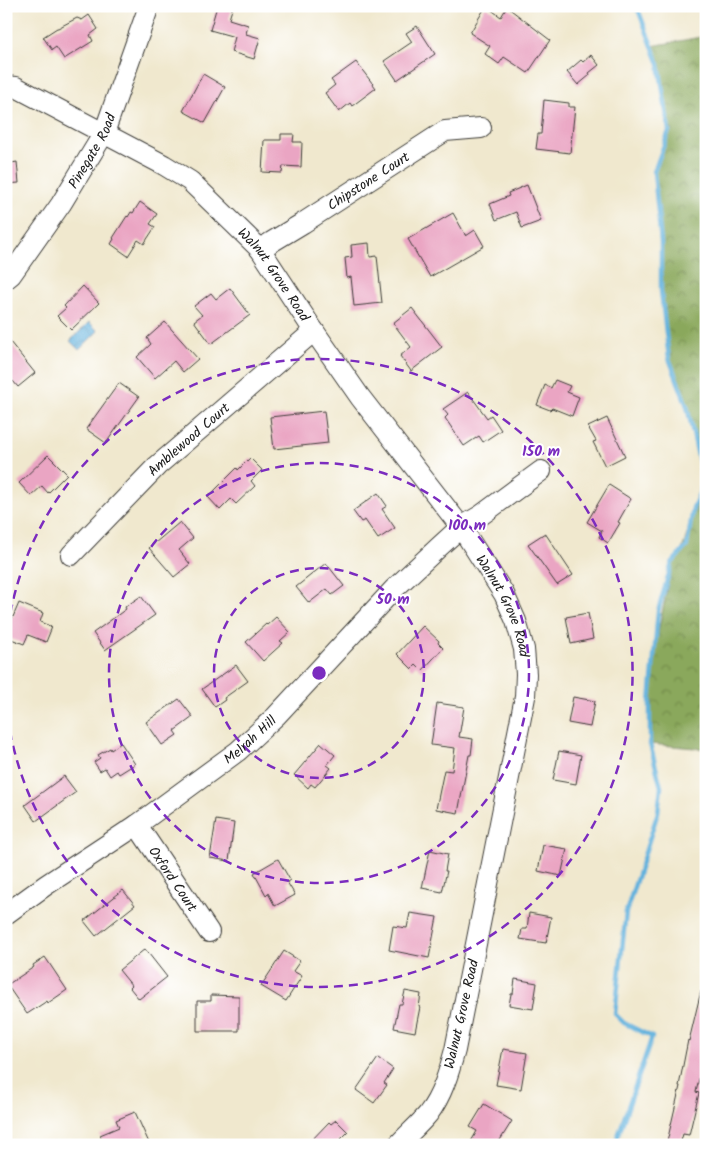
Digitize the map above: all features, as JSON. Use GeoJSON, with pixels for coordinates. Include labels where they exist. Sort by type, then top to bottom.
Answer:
{"type":"FeatureCollection","features":[{"type":"Feature","properties":{"kind":"street","name":"Pinegate Road"},"geometry":{"type":"LineString","coordinates":[[6,279],[11,275],[61,204],[104,133],[149,6]]}},
{"type":"Feature","properties":{"kind":"street","name":"Walnut Grove Road"},"geometry":{"type":"LineString","coordinates":[[6,86],[16,87],[164,165],[190,181],[260,249],[360,397],[461,527],[504,594],[516,621],[524,650],[525,697],[455,1050],[438,1098],[428,1114],[398,1145]]}},
{"type":"Feature","properties":{"kind":"street","name":"Chipstone Court"},"geometry":{"type":"LineString","coordinates":[[260,249],[444,131],[481,128]]}},
{"type":"Feature","properties":{"kind":"street","name":"Amblewood Court"},"geometry":{"type":"LineString","coordinates":[[71,555],[157,466],[314,331]]}},
{"type":"Feature","properties":{"kind":"street","name":"Melrah Hill"},"geometry":{"type":"LineString","coordinates":[[6,914],[137,825],[238,751],[270,722],[394,589],[461,527],[480,516],[541,471]]}},
{"type":"Feature","properties":{"kind":"street","name":"Oxford Court"},"geometry":{"type":"LineString","coordinates":[[137,825],[209,932]]}},
{"type":"Feature","properties":{"kind":"green space"},"geometry":{"type":"Polygon","coordinates":[[[706,36],[706,749],[650,744],[654,653],[672,563],[681,553],[704,482],[696,439],[687,406],[669,358],[661,291],[661,242],[654,172],[669,131],[659,64],[652,46],[706,36]]]}},
{"type":"Feature","properties":{"kind":"water"},"geometry":{"type":"Polygon","coordinates":[[[89,322],[98,331],[79,350],[70,341],[89,322]]]}},
{"type":"Feature","properties":{"kind":"building"},"geometry":{"type":"Polygon","coordinates":[[[217,6],[233,6],[229,19],[248,25],[246,34],[260,38],[254,59],[231,52],[235,37],[210,30],[217,6]]]}},
{"type":"Feature","properties":{"kind":"building"},"geometry":{"type":"Polygon","coordinates":[[[486,6],[501,17],[507,7],[550,40],[528,73],[504,57],[499,64],[485,54],[490,46],[470,33],[486,6]]]}},
{"type":"Feature","properties":{"kind":"building"},"geometry":{"type":"Polygon","coordinates":[[[89,15],[98,29],[90,35],[93,41],[64,59],[56,47],[52,50],[43,37],[77,18],[82,20],[89,15]]]}},
{"type":"Feature","properties":{"kind":"building"},"geometry":{"type":"Polygon","coordinates":[[[417,26],[435,54],[397,80],[384,61],[412,42],[406,33],[417,26]]]}},
{"type":"Feature","properties":{"kind":"building"},"geometry":{"type":"Polygon","coordinates":[[[591,55],[599,65],[578,85],[567,72],[581,60],[583,62],[591,55]]]}},
{"type":"Feature","properties":{"kind":"building"},"geometry":{"type":"Polygon","coordinates":[[[356,62],[376,88],[352,106],[350,103],[339,112],[325,93],[335,85],[331,80],[356,62]]]}},
{"type":"Feature","properties":{"kind":"building"},"geometry":{"type":"Polygon","coordinates":[[[203,74],[225,87],[205,123],[183,111],[203,74]]]}},
{"type":"Feature","properties":{"kind":"building"},"geometry":{"type":"Polygon","coordinates":[[[544,100],[569,103],[569,107],[575,107],[570,153],[536,149],[538,134],[541,134],[544,100]]]}},
{"type":"Feature","properties":{"kind":"building"},"geometry":{"type":"Polygon","coordinates":[[[281,134],[294,134],[293,142],[302,142],[301,167],[283,166],[282,173],[262,172],[264,140],[281,140],[281,134]]]}},
{"type":"Feature","properties":{"kind":"building"},"geometry":{"type":"Polygon","coordinates":[[[17,162],[19,183],[6,184],[6,164],[17,162]]]}},
{"type":"Feature","properties":{"kind":"building"},"geometry":{"type":"Polygon","coordinates":[[[527,185],[541,221],[522,228],[516,212],[496,220],[490,204],[509,196],[508,193],[527,185]]]}},
{"type":"Feature","properties":{"kind":"building"},"geometry":{"type":"Polygon","coordinates":[[[140,202],[157,214],[150,224],[155,227],[144,244],[138,240],[128,256],[111,244],[127,216],[131,212],[133,213],[140,202]]]}},
{"type":"Feature","properties":{"kind":"building"},"geometry":{"type":"Polygon","coordinates":[[[453,213],[466,236],[475,230],[484,246],[430,277],[408,239],[453,213]]]}},
{"type":"Feature","properties":{"kind":"building"},"geometry":{"type":"Polygon","coordinates":[[[369,243],[370,257],[377,256],[382,303],[354,306],[351,277],[347,278],[345,258],[352,257],[351,245],[369,243]]]}},
{"type":"Feature","properties":{"kind":"building"},"geometry":{"type":"Polygon","coordinates":[[[83,286],[99,303],[71,330],[57,316],[66,308],[64,306],[83,286]]]}},
{"type":"Feature","properties":{"kind":"building"},"geometry":{"type":"Polygon","coordinates":[[[230,288],[250,315],[211,344],[194,321],[202,315],[194,306],[211,293],[216,299],[230,288]]]}},
{"type":"Feature","properties":{"kind":"building"},"geometry":{"type":"Polygon","coordinates":[[[412,308],[442,347],[411,371],[400,356],[411,347],[393,323],[412,308]]]}},
{"type":"Feature","properties":{"kind":"building"},"geometry":{"type":"Polygon","coordinates":[[[165,322],[198,359],[183,372],[174,361],[155,378],[137,357],[151,344],[147,338],[165,322]]]}},
{"type":"Feature","properties":{"kind":"building"},"geometry":{"type":"Polygon","coordinates":[[[6,337],[35,373],[18,387],[13,381],[6,386],[6,337]]]}},
{"type":"Feature","properties":{"kind":"building"},"geometry":{"type":"Polygon","coordinates":[[[555,380],[570,386],[567,392],[579,397],[572,416],[552,408],[550,410],[537,405],[545,385],[551,388],[555,380]]]}},
{"type":"Feature","properties":{"kind":"building"},"geometry":{"type":"Polygon","coordinates":[[[119,383],[139,397],[106,443],[86,429],[119,383]]]}},
{"type":"Feature","properties":{"kind":"building"},"geometry":{"type":"Polygon","coordinates":[[[468,392],[487,418],[491,415],[501,430],[483,442],[479,436],[464,446],[445,418],[448,415],[443,409],[468,392]]]}},
{"type":"Feature","properties":{"kind":"building"},"geometry":{"type":"Polygon","coordinates":[[[324,411],[328,443],[274,449],[270,417],[324,411]]]}},
{"type":"Feature","properties":{"kind":"building"},"geometry":{"type":"Polygon","coordinates":[[[607,418],[625,456],[605,466],[593,442],[596,441],[588,427],[607,418]]]}},
{"type":"Feature","properties":{"kind":"building"},"geometry":{"type":"Polygon","coordinates":[[[48,455],[67,474],[48,493],[42,486],[31,496],[19,483],[48,455]]]}},
{"type":"Feature","properties":{"kind":"building"},"geometry":{"type":"Polygon","coordinates":[[[250,458],[262,470],[251,481],[255,486],[236,504],[231,499],[220,510],[208,497],[237,468],[238,470],[250,458]]]}},
{"type":"Feature","properties":{"kind":"building"},"geometry":{"type":"Polygon","coordinates":[[[609,485],[631,499],[608,543],[599,537],[602,531],[587,522],[609,485]]]}},
{"type":"Feature","properties":{"kind":"building"},"geometry":{"type":"Polygon","coordinates":[[[378,493],[387,506],[382,509],[395,528],[378,539],[365,520],[361,522],[353,511],[378,493]]]}},
{"type":"Feature","properties":{"kind":"building"},"geometry":{"type":"Polygon","coordinates":[[[180,522],[193,538],[179,550],[190,564],[174,577],[149,548],[180,522]]]}},
{"type":"Feature","properties":{"kind":"building"},"geometry":{"type":"Polygon","coordinates":[[[545,533],[573,575],[557,585],[528,544],[545,533]]]}},
{"type":"Feature","properties":{"kind":"building"},"geometry":{"type":"Polygon","coordinates":[[[326,563],[344,586],[332,595],[327,589],[309,603],[296,587],[326,563]]]}},
{"type":"Feature","properties":{"kind":"building"},"geometry":{"type":"Polygon","coordinates":[[[141,596],[155,615],[105,650],[93,633],[141,596]]]}},
{"type":"Feature","properties":{"kind":"building"},"geometry":{"type":"Polygon","coordinates":[[[19,603],[43,613],[40,622],[52,627],[46,642],[28,635],[24,644],[6,637],[6,621],[8,622],[11,616],[13,617],[19,603]]]}},
{"type":"Feature","properties":{"kind":"building"},"geometry":{"type":"Polygon","coordinates":[[[588,613],[593,639],[571,644],[566,617],[588,613]]]}},
{"type":"Feature","properties":{"kind":"building"},"geometry":{"type":"Polygon","coordinates":[[[276,617],[290,632],[280,641],[283,643],[263,661],[246,642],[276,617]]]}},
{"type":"Feature","properties":{"kind":"building"},"geometry":{"type":"Polygon","coordinates":[[[423,626],[439,641],[438,643],[443,648],[422,671],[416,665],[412,669],[397,654],[423,626]]]}},
{"type":"Feature","properties":{"kind":"building"},"geometry":{"type":"Polygon","coordinates":[[[236,665],[248,681],[215,707],[202,689],[236,665]]]}},
{"type":"Feature","properties":{"kind":"building"},"geometry":{"type":"Polygon","coordinates":[[[573,697],[595,701],[590,727],[568,723],[573,697]]]}},
{"type":"Feature","properties":{"kind":"building"},"geometry":{"type":"Polygon","coordinates":[[[179,699],[193,717],[174,731],[177,735],[162,745],[146,722],[179,699]]]}},
{"type":"Feature","properties":{"kind":"building"},"geometry":{"type":"Polygon","coordinates":[[[437,703],[464,707],[459,737],[473,739],[458,813],[436,809],[444,770],[452,771],[455,748],[431,745],[437,703]]]}},
{"type":"Feature","properties":{"kind":"building"},"geometry":{"type":"Polygon","coordinates":[[[121,743],[135,764],[119,774],[117,771],[110,776],[105,768],[100,771],[94,762],[100,758],[98,755],[110,748],[111,750],[121,743]]]}},
{"type":"Feature","properties":{"kind":"building"},"geometry":{"type":"Polygon","coordinates":[[[321,743],[335,755],[327,765],[331,768],[315,787],[311,784],[308,788],[294,775],[321,743]]]}},
{"type":"Feature","properties":{"kind":"building"},"geometry":{"type":"Polygon","coordinates":[[[559,751],[581,755],[576,784],[553,780],[559,751]]]}},
{"type":"Feature","properties":{"kind":"building"},"geometry":{"type":"Polygon","coordinates":[[[64,776],[76,792],[36,821],[25,805],[64,776]]]}},
{"type":"Feature","properties":{"kind":"building"},"geometry":{"type":"Polygon","coordinates":[[[216,820],[234,823],[229,861],[210,858],[216,820]]]}},
{"type":"Feature","properties":{"kind":"building"},"geometry":{"type":"Polygon","coordinates":[[[543,845],[567,849],[561,876],[538,871],[543,845]]]}},
{"type":"Feature","properties":{"kind":"building"},"geometry":{"type":"Polygon","coordinates":[[[430,850],[448,854],[445,871],[447,871],[442,892],[422,888],[430,850]]]}},
{"type":"Feature","properties":{"kind":"building"},"geometry":{"type":"Polygon","coordinates":[[[278,859],[290,880],[287,882],[295,895],[275,906],[268,893],[266,895],[254,873],[278,859]]]}},
{"type":"Feature","properties":{"kind":"building"},"geometry":{"type":"Polygon","coordinates":[[[123,890],[135,905],[96,936],[84,921],[123,890]]]}},
{"type":"Feature","properties":{"kind":"building"},"geometry":{"type":"Polygon","coordinates":[[[410,913],[437,917],[429,958],[389,950],[393,926],[407,928],[410,913]]]}},
{"type":"Feature","properties":{"kind":"building"},"geometry":{"type":"Polygon","coordinates":[[[529,913],[551,917],[546,943],[520,939],[522,929],[527,929],[529,913]]]}},
{"type":"Feature","properties":{"kind":"building"},"geometry":{"type":"Polygon","coordinates":[[[145,949],[167,977],[139,999],[130,988],[132,986],[119,970],[145,949]]]}},
{"type":"Feature","properties":{"kind":"building"},"geometry":{"type":"Polygon","coordinates":[[[284,951],[300,961],[293,971],[302,976],[286,1001],[261,986],[284,951]]]}},
{"type":"Feature","properties":{"kind":"building"},"geometry":{"type":"Polygon","coordinates":[[[45,957],[67,990],[27,1014],[7,985],[34,967],[33,965],[45,957]]]}},
{"type":"Feature","properties":{"kind":"building"},"geometry":{"type":"Polygon","coordinates":[[[515,979],[537,983],[533,1009],[509,1005],[515,979]]]}},
{"type":"Feature","properties":{"kind":"building"},"geometry":{"type":"Polygon","coordinates":[[[405,991],[421,994],[415,1032],[394,1028],[399,1004],[402,1004],[405,991]]]}},
{"type":"Feature","properties":{"kind":"building"},"geometry":{"type":"Polygon","coordinates":[[[701,991],[706,991],[706,1068],[702,1067],[696,1092],[699,1093],[689,1135],[683,1134],[680,1145],[677,1145],[667,1142],[688,1040],[701,991]]]}},
{"type":"Feature","properties":{"kind":"building"},"geometry":{"type":"Polygon","coordinates":[[[211,995],[239,996],[239,1031],[197,1031],[197,1001],[211,1001],[211,995]]]}},
{"type":"Feature","properties":{"kind":"building"},"geometry":{"type":"Polygon","coordinates":[[[503,1049],[527,1053],[521,1089],[496,1085],[503,1049]]]}},
{"type":"Feature","properties":{"kind":"building"},"geometry":{"type":"Polygon","coordinates":[[[378,1058],[393,1069],[384,1083],[387,1085],[374,1103],[356,1090],[378,1058]]]}},
{"type":"Feature","properties":{"kind":"building"},"geometry":{"type":"Polygon","coordinates":[[[484,1104],[512,1121],[497,1145],[469,1145],[477,1131],[470,1127],[484,1104]]]}},
{"type":"Feature","properties":{"kind":"building"},"geometry":{"type":"Polygon","coordinates":[[[135,1112],[150,1145],[104,1145],[100,1135],[119,1127],[116,1120],[135,1112]]]}},
{"type":"Feature","properties":{"kind":"building"},"geometry":{"type":"Polygon","coordinates":[[[336,1120],[348,1132],[335,1145],[307,1145],[329,1122],[331,1124],[336,1120]]]}},
{"type":"Feature","properties":{"kind":"waterway"},"geometry":{"type":"LineString","coordinates":[[615,1145],[652,1037],[624,1023],[615,1014],[626,912],[658,812],[661,787],[650,744],[650,703],[658,611],[672,563],[687,546],[693,508],[704,483],[687,406],[669,358],[661,291],[661,242],[654,172],[669,131],[659,64],[635,6]]}}]}
